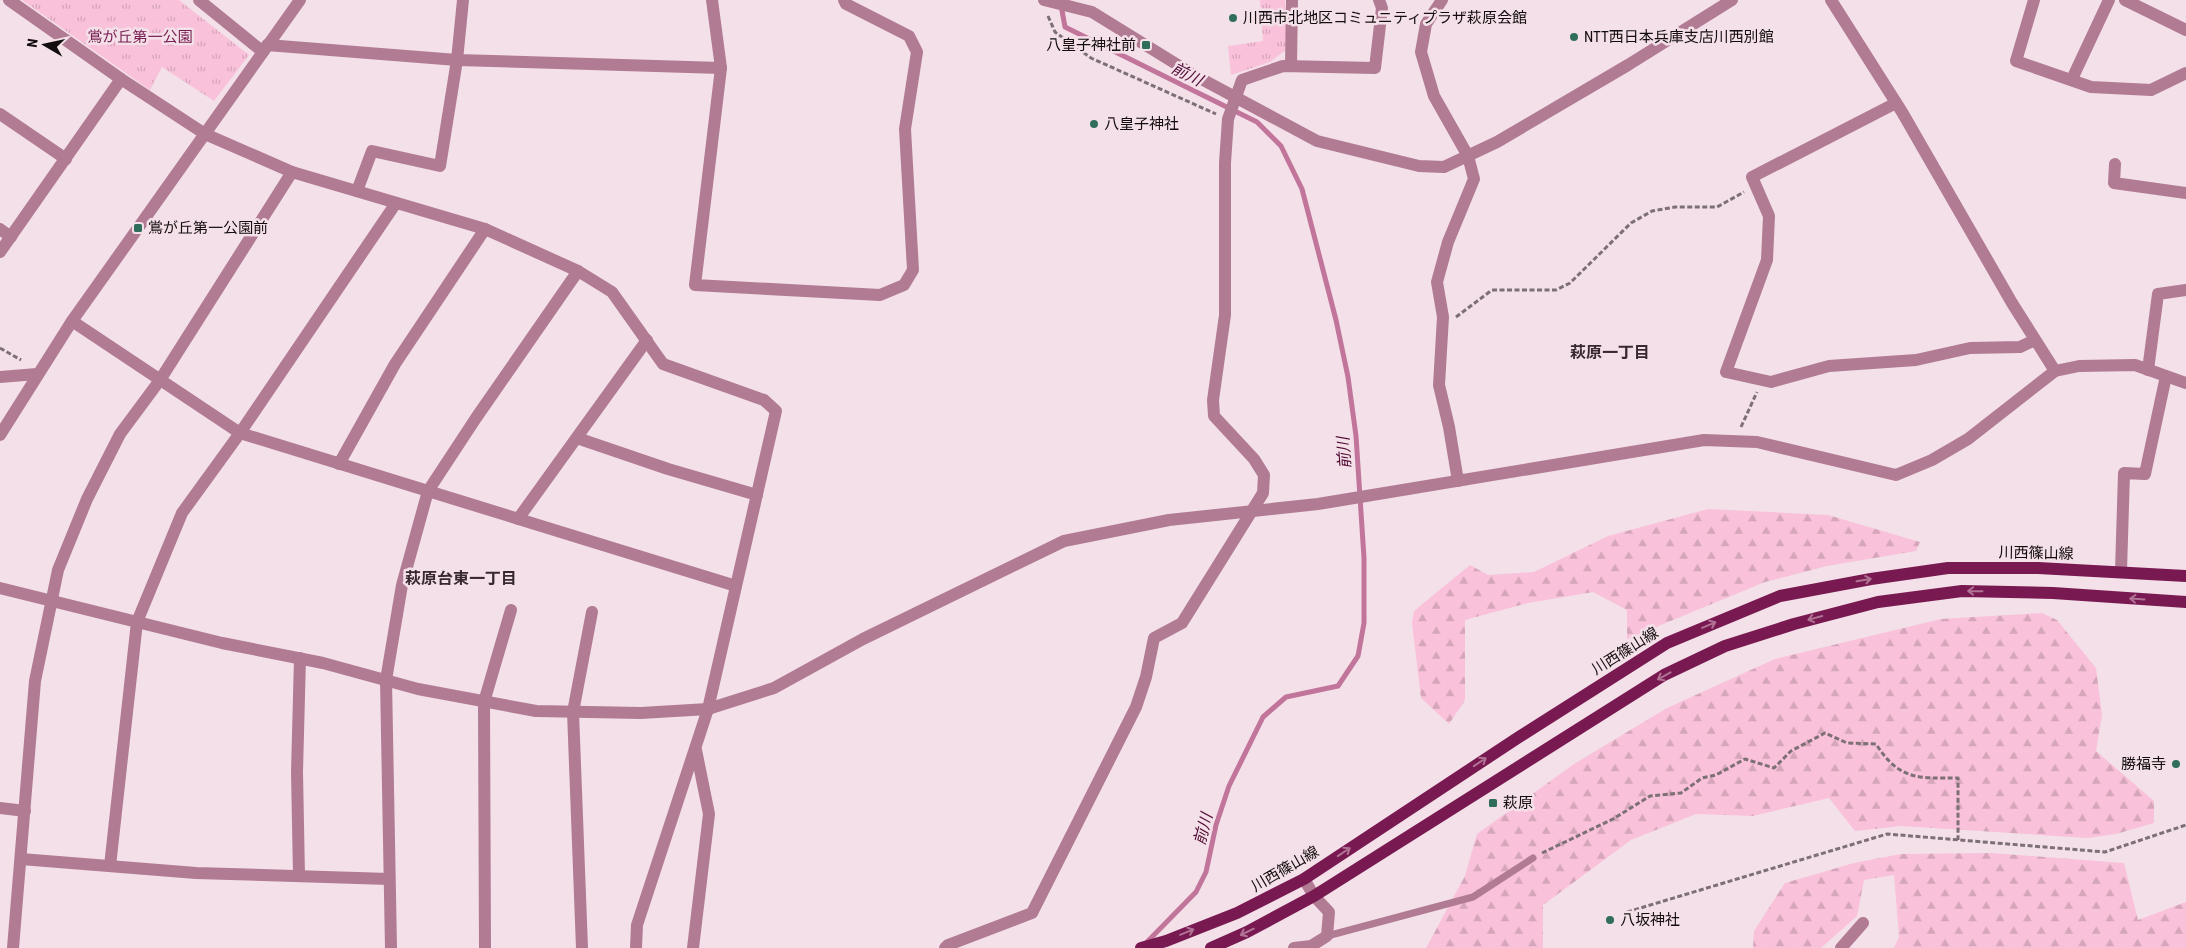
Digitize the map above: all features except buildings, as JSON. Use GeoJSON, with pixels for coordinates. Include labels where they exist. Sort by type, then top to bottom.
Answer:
{"type":"FeatureCollection","features":[{"type":"Feature","properties":{"kind":"main road","name":"川西篠山線"},"geometry":{"type":"LineString","coordinates":[[1141,948],[1166,941],[1238,913],[1304,879],[1519,736],[1668,643],[1780,596],[1870,578],[1948,568],[2121,571],[2186,576]]}},
{"type":"Feature","properties":{"kind":"main road"},"geometry":{"type":"LineString","coordinates":[[1211,948],[1314,896],[1664,675],[1734,644],[1794,624],[1878,602],[1962,591],[2053,593],[2186,602]]}},
{"type":"Feature","properties":{"kind":"street"},"geometry":{"type":"LineString","coordinates":[[9,0],[121,79],[205,134],[292,172],[485,230],[578,271],[612,292],[663,364],[764,400],[776,411],[708,710],[637,925],[636,948]]}},
{"type":"Feature","properties":{"kind":"street"},"geometry":{"type":"LineString","coordinates":[[199,0],[265,49],[457,60],[721,68]]}},
{"type":"Feature","properties":{"kind":"street"},"geometry":{"type":"LineString","coordinates":[[0,435],[72,321],[300,0]]}},
{"type":"Feature","properties":{"kind":"street"},"geometry":{"type":"LineString","coordinates":[[357,191],[372,151],[440,166],[457,60],[463,0]]}},
{"type":"Feature","properties":{"kind":"street"},"geometry":{"type":"LineString","coordinates":[[712,0],[721,68],[695,285],[880,295],[904,286],[913,270],[905,129],[917,52],[909,36],[846,4],[844,0]]}},
{"type":"Feature","properties":{"kind":"street"},"geometry":{"type":"LineString","coordinates":[[1291,66],[1292,0]]}},
{"type":"Feature","properties":{"kind":"street"},"geometry":{"type":"LineString","coordinates":[[945,948],[948,945],[1032,913],[1136,707],[1146,678],[1154,638],[1182,623],[1263,494],[1264,474],[1254,459],[1214,416],[1213,400],[1225,315],[1224,163],[1228,119],[1242,80],[1283,66],[1375,68],[1382,8],[1379,0]]}},
{"type":"Feature","properties":{"kind":"street"},"geometry":{"type":"LineString","coordinates":[[1442,0],[1426,24],[1421,52],[1434,96],[1468,156],[1474,180],[1448,242],[1437,282],[1443,317],[1439,385],[1449,427],[1458,481]]}},
{"type":"Feature","properties":{"kind":"street"},"geometry":{"type":"LineString","coordinates":[[1045,4],[1092,12],[1194,75],[1317,141],[1419,166],[1444,167],[1497,142],[1628,65],[1732,0]]}},
{"type":"Feature","properties":{"kind":"street"},"geometry":{"type":"LineString","coordinates":[[1831,0],[1896,103],[2055,372]]}},
{"type":"Feature","properties":{"kind":"street"},"geometry":{"type":"LineString","coordinates":[[2034,0],[2016,61],[2091,87],[2151,90],[2186,73]]}},
{"type":"Feature","properties":{"kind":"street"},"geometry":{"type":"LineString","coordinates":[[2072,79],[2109,0]]}},
{"type":"Feature","properties":{"kind":"street"},"geometry":{"type":"LineString","coordinates":[[2125,0],[2186,30]]}},
{"type":"Feature","properties":{"kind":"street"},"geometry":{"type":"LineString","coordinates":[[0,252],[121,79]]}},
{"type":"Feature","properties":{"kind":"street"},"geometry":{"type":"LineString","coordinates":[[1896,103],[1752,177],[1769,216],[1767,260],[1726,372],[1771,382],[1829,366],[1916,360],[1970,348],[2020,347],[2036,340]]}},
{"type":"Feature","properties":{"kind":"street"},"geometry":{"type":"LineString","coordinates":[[0,114],[66,159]]}},
{"type":"Feature","properties":{"kind":"street"},"geometry":{"type":"LineString","coordinates":[[2115,164],[2114,183],[2186,193]]}},
{"type":"Feature","properties":{"kind":"street"},"geometry":{"type":"LineString","coordinates":[[13,948],[35,681],[58,570],[87,499],[120,434],[160,380],[292,172]]}},
{"type":"Feature","properties":{"kind":"street"},"geometry":{"type":"LineString","coordinates":[[110,866],[137,622],[182,513],[240,433],[396,203]]}},
{"type":"Feature","properties":{"kind":"street"},"geometry":{"type":"LineString","coordinates":[[0,229],[11,237]]}},
{"type":"Feature","properties":{"kind":"street"},"geometry":{"type":"LineString","coordinates":[[339,464],[395,364],[485,230]]}},
{"type":"Feature","properties":{"kind":"street"},"geometry":{"type":"LineString","coordinates":[[391,948],[386,680],[402,585],[428,491],[578,271]]}},
{"type":"Feature","properties":{"kind":"street"},"geometry":{"type":"LineString","coordinates":[[2148,370],[2158,294],[2186,290]]}},
{"type":"Feature","properties":{"kind":"street"},"geometry":{"type":"LineString","coordinates":[[72,321],[240,433],[736,586]]}},
{"type":"Feature","properties":{"kind":"street"},"geometry":{"type":"LineString","coordinates":[[518,519],[647,340]]}},
{"type":"Feature","properties":{"kind":"street"},"geometry":{"type":"LineString","coordinates":[[0,588],[222,643],[300,658],[418,689],[536,711],[641,713],[708,710],[774,688],[863,639],[1064,541],[1169,520],[1253,509],[1318,504],[1704,440],[1757,442],[1896,475],[1932,460],[1968,439],[2055,372],[2080,366],[2135,365],[2186,383]]}},
{"type":"Feature","properties":{"kind":"street"},"geometry":{"type":"LineString","coordinates":[[0,377],[37,374]]}},
{"type":"Feature","properties":{"kind":"street"},"geometry":{"type":"LineString","coordinates":[[2121,571],[2124,473],[2145,474],[2166,376]]}},
{"type":"Feature","properties":{"kind":"street"},"geometry":{"type":"LineString","coordinates":[[577,438],[668,469],[757,495]]}},
{"type":"Feature","properties":{"kind":"street"},"geometry":{"type":"LineString","coordinates":[[485,948],[484,702],[511,610]]}},
{"type":"Feature","properties":{"kind":"street"},"geometry":{"type":"LineString","coordinates":[[582,948],[573,712],[592,612]]}},
{"type":"Feature","properties":{"kind":"street"},"geometry":{"type":"LineString","coordinates":[[300,658],[297,772],[300,876]]}},
{"type":"Feature","properties":{"kind":"street"},"geometry":{"type":"LineString","coordinates":[[692,948],[710,814],[696,748]]}},
{"type":"Feature","properties":{"kind":"street"},"geometry":{"type":"LineString","coordinates":[[0,808],[25,811]]}},
{"type":"Feature","properties":{"kind":"street"},"geometry":{"type":"LineString","coordinates":[[21,859],[196,873],[390,879]]}},
{"type":"Feature","properties":{"kind":"street"},"geometry":{"type":"LineString","coordinates":[[1294,948],[1312,947],[1327,936],[1330,912],[1314,896],[1304,879]]}},
{"type":"Feature","properties":{"kind":"street"},"geometry":{"type":"LineString","coordinates":[[1841,948],[1864,923]]}},
{"type":"Feature","properties":{"kind":"lane"},"geometry":{"type":"LineString","coordinates":[[1327,936],[1473,897],[1533,858]]}},
{"type":"Feature","properties":{"kind":"path"},"geometry":{"type":"LineString","coordinates":[[1045,4],[1055,32],[1091,58],[1228,119]]}},
{"type":"Feature","properties":{"kind":"path"},"geometry":{"type":"LineString","coordinates":[[1442,328],[1492,290],[1556,290],[1570,283],[1631,223],[1652,211],[1675,207],[1717,207],[1756,185]]}},
{"type":"Feature","properties":{"kind":"path"},"geometry":{"type":"LineString","coordinates":[[1734,441],[1762,380]]}},
{"type":"Feature","properties":{"kind":"path"},"geometry":{"type":"LineString","coordinates":[[1533,858],[1613,818],[1650,796],[1681,793],[1702,778],[1716,775],[1745,759],[1774,768],[1791,751],[1825,733],[1847,743],[1876,744],[1888,762],[1916,778],[1958,778],[1958,840]]}},
{"type":"Feature","properties":{"kind":"path"},"geometry":{"type":"LineString","coordinates":[[1627,912],[1887,834],[2105,852],[2186,825]]}},
{"type":"Feature","properties":{"kind":"green space","name":"鴬が丘第一公園"},"geometry":{"type":"Polygon","coordinates":[[[22,0],[179,0],[249,55],[214,101],[162,67],[150,90],[22,0]]]}},
{"type":"Feature","properties":{"kind":"green space"},"geometry":{"type":"Polygon","coordinates":[[[1260,0],[1285,0],[1287,49],[1270,62],[1231,75],[1228,46],[1263,41],[1260,0]]]}},
{"type":"Feature","properties":{"kind":"green space"},"geometry":{"type":"Polygon","coordinates":[[[1708,509],[1828,515],[1920,542],[1916,551],[1827,566],[1765,582],[1627,639],[1627,610],[1593,592],[1528,603],[1465,620],[1465,700],[1449,724],[1421,698],[1412,623],[1414,611],[1470,565],[1488,575],[1534,572],[1608,536],[1708,509]]]}},
{"type":"Feature","properties":{"kind":"green space"},"geometry":{"type":"Polygon","coordinates":[[[2042,613],[2057,620],[2096,668],[2102,715],[2096,751],[2154,801],[2154,823],[2116,834],[2088,838],[1901,826],[1855,831],[1829,798],[1753,816],[1696,814],[1631,840],[1543,905],[1543,948],[1426,948],[1465,876],[1477,834],[1574,764],[1667,708],[1775,659],[1941,619],[2042,613]]]}},
{"type":"Feature","properties":{"kind":"green space"},"geometry":{"type":"Polygon","coordinates":[[[1992,853],[2124,863],[2138,920],[2186,902],[2186,948],[1894,948],[1899,937],[1894,875],[1864,880],[1857,916],[1821,948],[1753,948],[1754,931],[1785,883],[1854,863],[1901,854],[1992,853]]]}},
{"type":"Feature","properties":{"kind":"waterway","name":"前川"},"geometry":{"type":"LineString","coordinates":[[1061,5],[1065,27],[1257,122],[1281,146],[1302,189],[1336,320],[1348,377],[1356,436],[1364,558],[1364,623],[1358,656],[1338,686],[1286,697],[1263,717],[1229,786],[1216,825],[1206,872],[1196,892],[1146,943]]}},
{"type":"Feature","properties":{"kind":"place","name":"川西市北地区コミュニティプラザ萩原会館"},"geometry":{"type":"Point","coordinates":[1233,18]}},
{"type":"Feature","properties":{"kind":"place","name":"NTT西日本兵庫支店川西別館"},"geometry":{"type":"Point","coordinates":[1574,37]}},
{"type":"Feature","properties":{"kind":"place","name":"八皇子神社前"},"geometry":{"type":"Point","coordinates":[1146,45]}},
{"type":"Feature","properties":{"kind":"place","name":"八皇子神社"},"geometry":{"type":"Point","coordinates":[1094,124]}},
{"type":"Feature","properties":{"kind":"place","name":"鴬が丘第一公園前"},"geometry":{"type":"Point","coordinates":[138,228]}},
{"type":"Feature","properties":{"kind":"place","name":"勝福寺"},"geometry":{"type":"Point","coordinates":[2176,764]}},
{"type":"Feature","properties":{"kind":"place","name":"萩原"},"geometry":{"type":"Point","coordinates":[1493,803]}},
{"type":"Feature","properties":{"kind":"place","name":"八坂神社"},"geometry":{"type":"Point","coordinates":[1610,920]}},
{"type":"Feature","properties":{"kind":"district","name":"萩原一丁目"},"geometry":{"type":"Point","coordinates":[1610,352]}},
{"type":"Feature","properties":{"kind":"district","name":"萩原台東一丁目"},"geometry":{"type":"Point","coordinates":[461,578]}}]}
